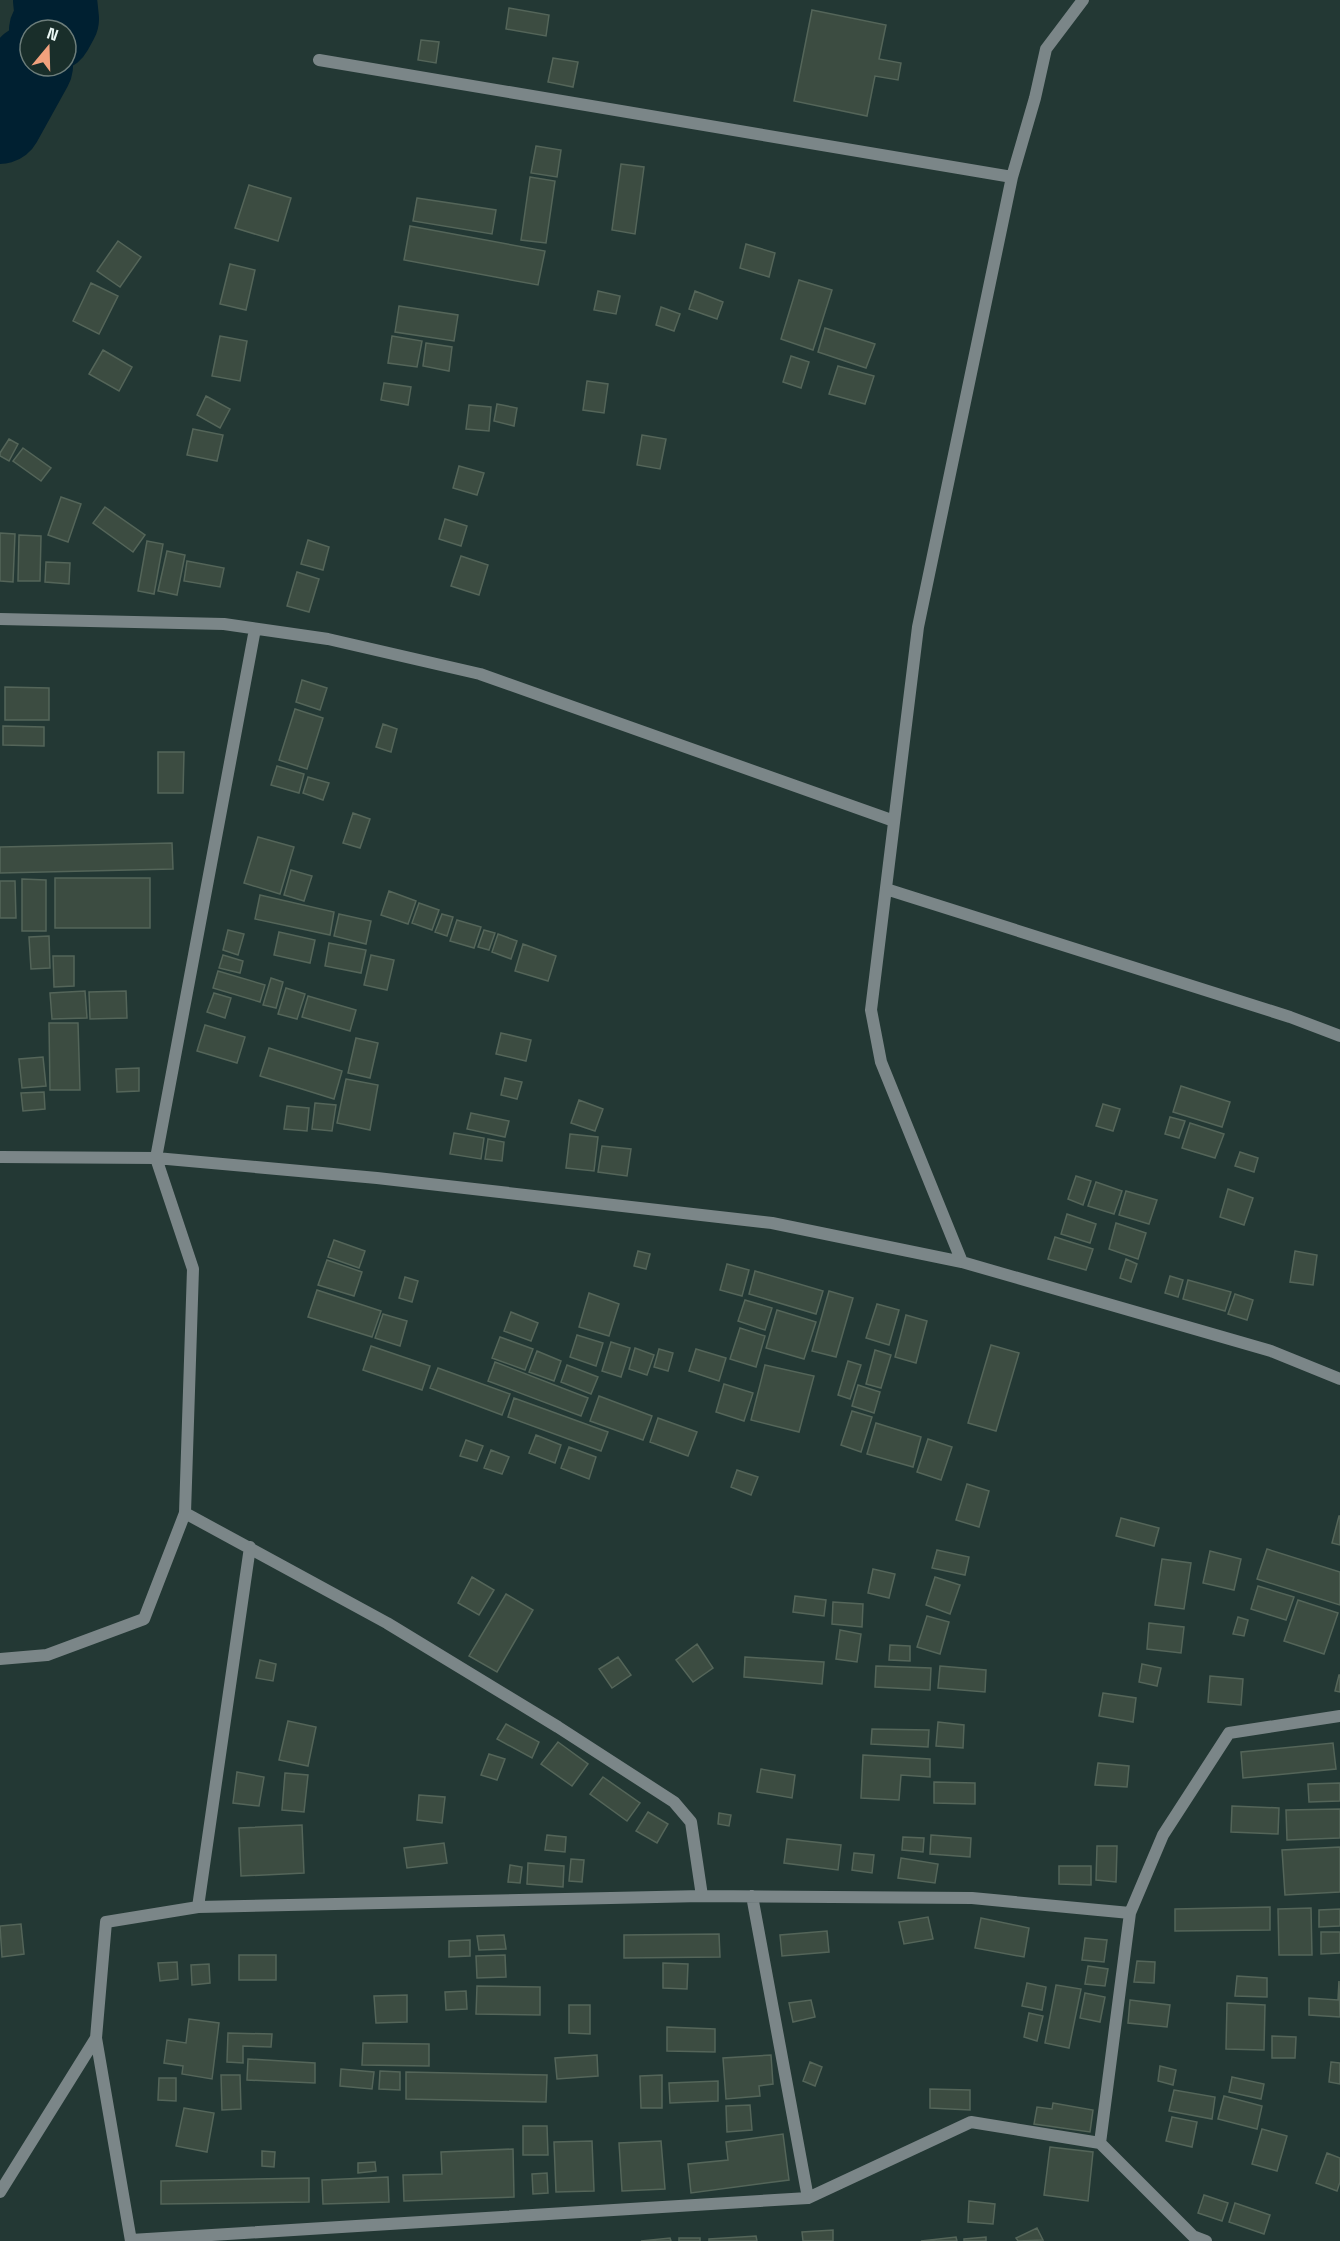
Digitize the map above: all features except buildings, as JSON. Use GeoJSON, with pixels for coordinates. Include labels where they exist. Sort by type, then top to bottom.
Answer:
{"type":"FeatureCollection","features":[{"type":"Feature","properties":{"kind":"street"},"geometry":{"type":"LineString","coordinates":[[962,1262],[881,1062],[870,1010],[918,627],[1012,177],[1035,98],[1046,49],[1083,0]]}},
{"type":"Feature","properties":{"kind":"street"},"geometry":{"type":"LineString","coordinates":[[319,60],[1012,177]]}},
{"type":"Feature","properties":{"kind":"street"},"geometry":{"type":"LineString","coordinates":[[0,620],[224,624],[328,639],[480,674],[894,821]]}},
{"type":"Feature","properties":{"kind":"street"},"geometry":{"type":"LineString","coordinates":[[0,1659],[47,1655],[144,1619],[185,1514],[193,1269],[156,1158],[255,629]]}},
{"type":"Feature","properties":{"kind":"street"},"geometry":{"type":"LineString","coordinates":[[886,889],[1290,1017],[1340,1036]]}},
{"type":"Feature","properties":{"kind":"street"},"geometry":{"type":"LineString","coordinates":[[0,1157],[156,1158],[388,1179],[772,1223],[962,1262],[1271,1351],[1340,1379]]}},
{"type":"Feature","properties":{"kind":"street"},"geometry":{"type":"LineString","coordinates":[[185,1514],[250,1547],[387,1623],[558,1727],[674,1802],[691,1822],[702,1896]]}},
{"type":"Feature","properties":{"kind":"street"},"geometry":{"type":"LineString","coordinates":[[198,1907],[250,1547]]}},
{"type":"Feature","properties":{"kind":"street"},"geometry":{"type":"LineString","coordinates":[[1100,2143],[1130,1913],[1163,1835],[1229,1732],[1340,1716]]}},
{"type":"Feature","properties":{"kind":"street"},"geometry":{"type":"LineString","coordinates":[[1130,1913],[972,1898],[702,1896],[198,1907],[106,1922],[96,2038],[131,2241],[808,2198],[971,2122],[1100,2143],[1193,2236],[1206,2241]]}},
{"type":"Feature","properties":{"kind":"street"},"geometry":{"type":"LineString","coordinates":[[752,1896],[808,2198]]}},
{"type":"Feature","properties":{"kind":"street"},"geometry":{"type":"LineString","coordinates":[[0,2192],[96,2038]]}},
{"type":"Feature","properties":{"kind":"waterway"},"geometry":{"type":"LineString","coordinates":[[55,0],[57,18]]}},
{"type":"Feature","properties":{"kind":"waterway"},"geometry":{"type":"LineString","coordinates":[[0,122],[24,78]]}}]}
